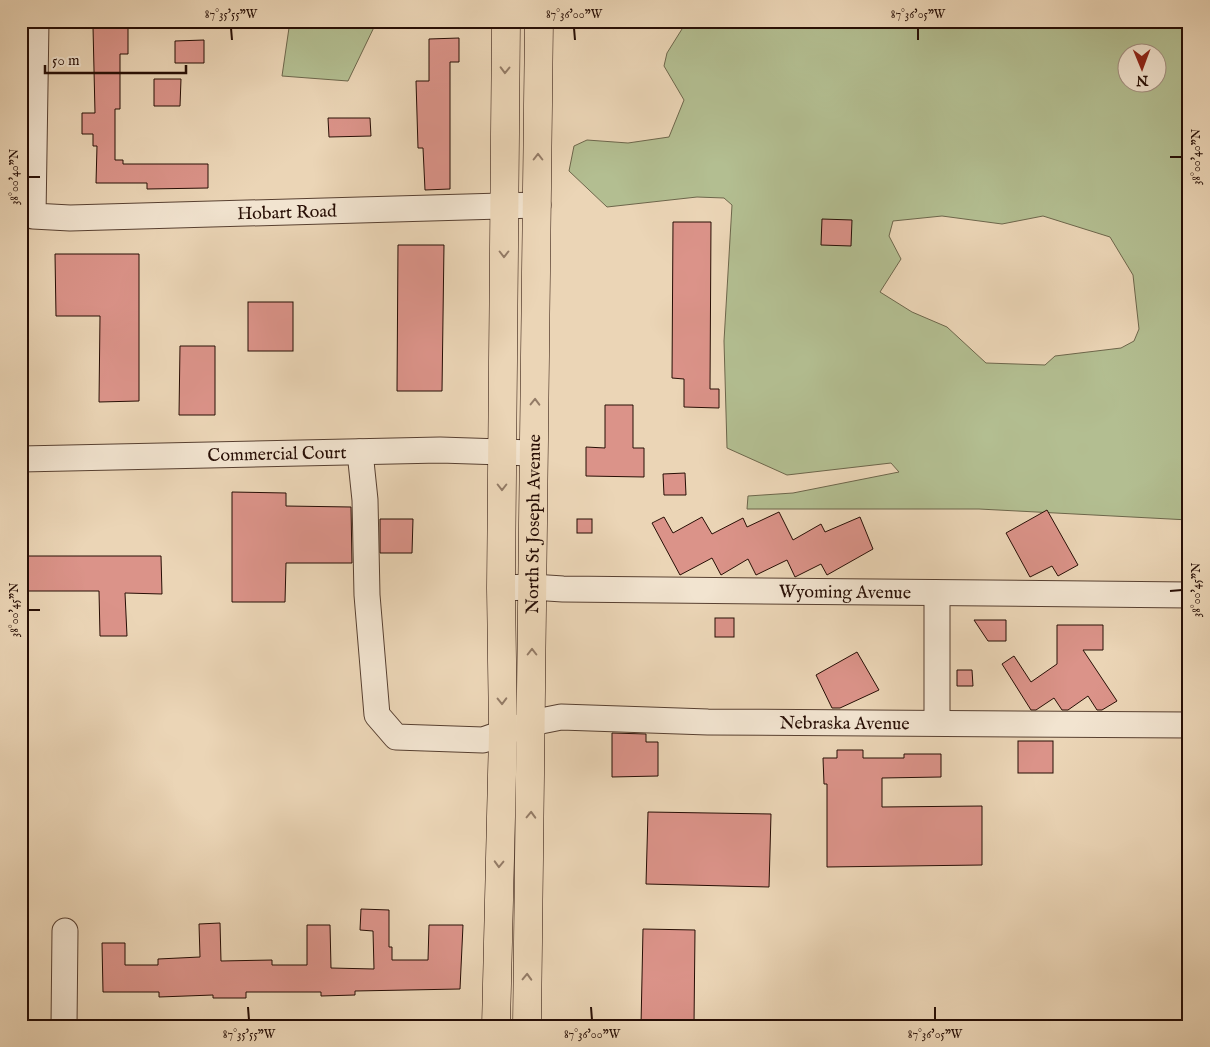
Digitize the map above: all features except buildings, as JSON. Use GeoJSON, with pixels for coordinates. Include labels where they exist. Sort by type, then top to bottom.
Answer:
{"type":"FeatureCollection","features":[{"type":"Feature","properties":{"kind":"main road","name":"North St Joseph Avenue"},"geometry":{"type":"LineString","coordinates":[[496,1026],[503,733],[501,588],[506,21]]}},
{"type":"Feature","properties":{"kind":"main road","name":"North St Joseph Avenue"},"geometry":{"type":"LineString","coordinates":[[528,1026],[539,21]]}},
{"type":"Feature","properties":{"kind":"street","name":"Hobart Road"},"geometry":{"type":"LineString","coordinates":[[36,21],[33,216],[70,218],[538,205]]}},
{"type":"Feature","properties":{"kind":"street","name":"Commercial Court"},"geometry":{"type":"LineString","coordinates":[[21,459],[440,450],[534,453]]}},
{"type":"Feature","properties":{"kind":"street","name":"Nebraska Avenue"},"geometry":{"type":"LineString","coordinates":[[360,452],[364,500],[367,596],[377,716],[396,737],[483,740],[531,723],[561,717],[708,722],[1189,725]]}},
{"type":"Feature","properties":{"kind":"street","name":"Wyoming Avenue"},"geometry":{"type":"LineString","coordinates":[[501,588],[1189,595]]}},
{"type":"Feature","properties":{"kind":"street"},"geometry":{"type":"LineString","coordinates":[[936,593],[937,722]]}},
{"type":"Feature","properties":{"kind":"street"},"geometry":{"type":"LineString","coordinates":[[64,1026],[65,931]]}},
{"type":"Feature","properties":{"kind":"green space"},"geometry":{"type":"Polygon","coordinates":[[[290,21],[377,21],[348,81],[282,76],[290,21]]]}},
{"type":"Feature","properties":{"kind":"green space"},"geometry":{"type":"Polygon","coordinates":[[[687,21],[1189,21],[1189,520],[979,509],[747,509],[748,496],[793,493],[899,472],[891,463],[787,475],[727,448],[724,341],[732,205],[724,198],[697,197],[607,207],[569,171],[574,146],[587,140],[628,143],[669,137],[684,100],[664,66],[667,53],[687,21]],[[942,216],[893,221],[889,236],[901,259],[880,292],[912,312],[947,327],[986,363],[1045,365],[1055,356],[1121,348],[1134,341],[1139,329],[1133,275],[1110,237],[1043,216],[1002,224],[942,216]]]}}]}
